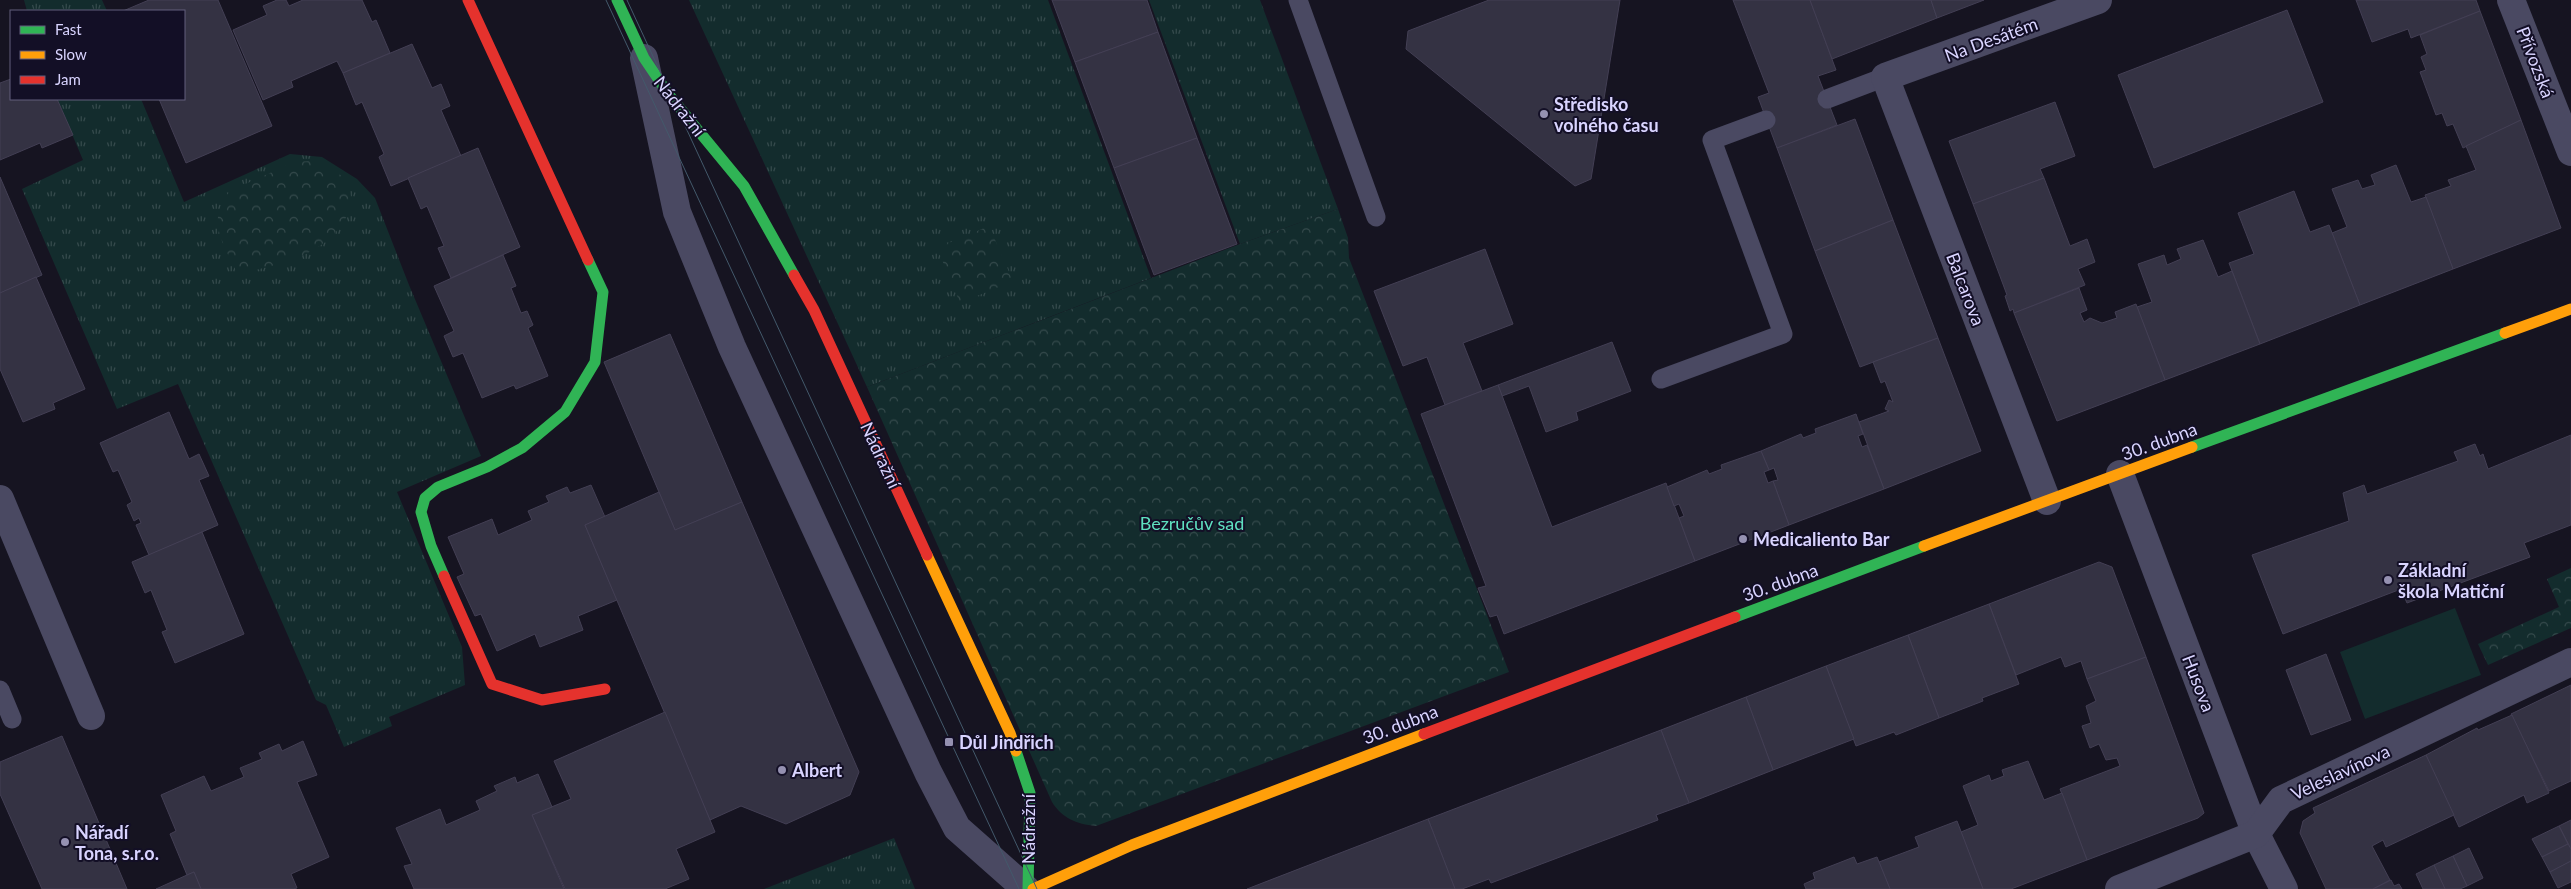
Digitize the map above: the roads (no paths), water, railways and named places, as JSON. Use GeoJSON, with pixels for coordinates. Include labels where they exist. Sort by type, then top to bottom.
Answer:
{"type":"FeatureCollection","features":[{"type":"Feature","properties":{"kind":"street"},"geometry":{"type":"LineString","coordinates":[[468,0],[603,292],[595,362],[565,412],[522,448],[487,467],[438,487],[424,498],[421,512],[431,546],[492,684],[542,700],[605,689]]}},
{"type":"Feature","properties":{"kind":"street","name":"Nádražní"},"geometry":{"type":"LineString","coordinates":[[617,0],[644,58],[669,95],[744,186],[814,310],[1002,715],[1030,793],[1027,889]]}},
{"type":"Feature","properties":{"kind":"street","name":"Na Desátém"},"geometry":{"type":"LineString","coordinates":[[1885,77],[2098,0]]}},
{"type":"Feature","properties":{"kind":"street","name":"Přívozská"},"geometry":{"type":"LineString","coordinates":[[2511,0],[2571,152]]}},
{"type":"Feature","properties":{"kind":"street","name":"Nádražní"},"geometry":{"type":"LineString","coordinates":[[644,58],[677,212],[736,356],[924,762],[957,828],[1027,889]]}},
{"type":"Feature","properties":{"kind":"street","name":"Balcarova"},"geometry":{"type":"LineString","coordinates":[[1885,77],[2047,501]]}},
{"type":"Feature","properties":{"kind":"street","name":"30. dubna"},"geometry":{"type":"LineString","coordinates":[[1033,889],[1141,842],[2047,501],[2571,309]]}},
{"type":"Feature","properties":{"kind":"street","name":"Husova"},"geometry":{"type":"LineString","coordinates":[[2120,474],[2256,834],[2284,889]]}},
{"type":"Feature","properties":{"kind":"street"},"geometry":{"type":"LineString","coordinates":[[0,499],[91,716]]}},
{"type":"Feature","properties":{"kind":"street","name":"Veleslavínova"},"geometry":{"type":"LineString","coordinates":[[2256,834],[2281,800],[2571,662]]}},
{"type":"Feature","properties":{"kind":"street"},"geometry":{"type":"LineString","coordinates":[[2119,889],[2256,834]]}},
{"type":"Feature","properties":{"kind":"lane"},"geometry":{"type":"LineString","coordinates":[[1298,0],[1376,216]]}},
{"type":"Feature","properties":{"kind":"lane"},"geometry":{"type":"LineString","coordinates":[[1827,98],[1885,77]]}},
{"type":"Feature","properties":{"kind":"lane"},"geometry":{"type":"LineString","coordinates":[[1661,379],[1783,334],[1712,140],[1766,120]]}},
{"type":"Feature","properties":{"kind":"lane"},"geometry":{"type":"LineString","coordinates":[[0,690],[12,719]]}},
{"type":"Feature","properties":{"kind":"tram line"},"geometry":{"type":"LineString","coordinates":[[606,0],[1019,889]]}},
{"type":"Feature","properties":{"kind":"tram line"},"geometry":{"type":"LineString","coordinates":[[627,0],[1037,889]]}},
{"type":"Feature","properties":{"kind":"place","name":"Středisko volného času"},"geometry":{"type":"Point","coordinates":[1544,114]}},
{"type":"Feature","properties":{"kind":"place","name":"Medicaliento Bar"},"geometry":{"type":"Point","coordinates":[1743,539]}},
{"type":"Feature","properties":{"kind":"place","name":"Základní škola Matiční"},"geometry":{"type":"Point","coordinates":[2388,580]}},
{"type":"Feature","properties":{"kind":"place","name":"Důl Jindřich"},"geometry":{"type":"Point","coordinates":[949,742]}},
{"type":"Feature","properties":{"kind":"place","name":"Albert"},"geometry":{"type":"Point","coordinates":[782,770]}},
{"type":"Feature","properties":{"kind":"place","name":"Nářadí Tona, s.r.o."},"geometry":{"type":"Point","coordinates":[65,842]}},
{"type":"Feature","properties":{"kind":"park label","name":"Bezručův sad"},"geometry":{"type":"Point","coordinates":[1192,523]}}]}
